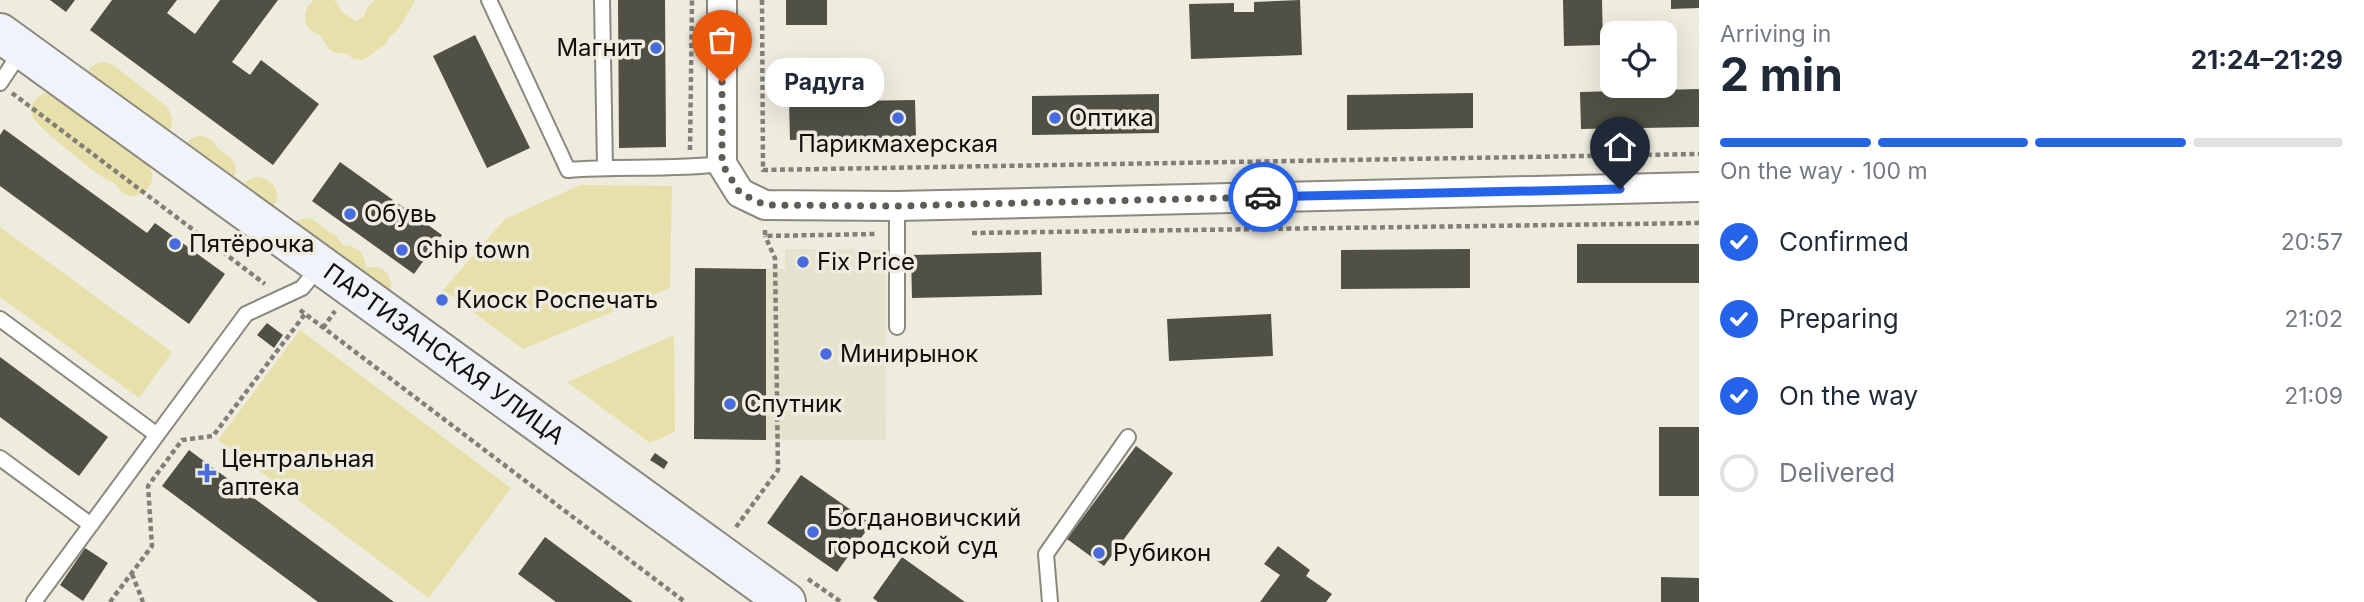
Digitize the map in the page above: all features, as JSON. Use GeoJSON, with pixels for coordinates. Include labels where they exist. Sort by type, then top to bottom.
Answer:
{"type":"FeatureCollection","features":[{"type":"Feature","properties":{"kind":"street"},"geometry":{"type":"LineString","coordinates":[[722,0],[722,164],[740,193],[765,205],[897,206],[1699,187]]}},
{"type":"Feature","properties":{"kind":"street","name":"ПАРТИЗАНСКАЯ УЛИЦА"},"geometry":{"type":"LineString","coordinates":[[11,42],[786,602]]}},
{"type":"Feature","properties":{"kind":"lane"},"geometry":{"type":"LineString","coordinates":[[489,0],[568,170],[605,167],[690,168],[722,164]]}},
{"type":"Feature","properties":{"kind":"lane"},"geometry":{"type":"LineString","coordinates":[[603,0],[605,167]]}},
{"type":"Feature","properties":{"kind":"lane"},"geometry":{"type":"LineString","coordinates":[[5,88],[11,42]]}},
{"type":"Feature","properties":{"kind":"lane"},"geometry":{"type":"LineString","coordinates":[[897,206],[897,327]]}},
{"type":"Feature","properties":{"kind":"lane"},"geometry":{"type":"LineString","coordinates":[[34,602],[246,314],[302,288],[321,264]]}},
{"type":"Feature","properties":{"kind":"lane"},"geometry":{"type":"LineString","coordinates":[[0,319],[157,435]]}},
{"type":"Feature","properties":{"kind":"lane"},"geometry":{"type":"LineString","coordinates":[[1050,602],[1045,554],[1128,437]]}},
{"type":"Feature","properties":{"kind":"lane"},"geometry":{"type":"LineString","coordinates":[[0,458],[91,525]]}},
{"type":"Feature","properties":{"kind":"path"},"geometry":{"type":"LineString","coordinates":[[690,168],[692,0]]}},
{"type":"Feature","properties":{"kind":"path"},"geometry":{"type":"LineString","coordinates":[[762,0],[763,170],[1699,154]]}},
{"type":"Feature","properties":{"kind":"path"},"geometry":{"type":"LineString","coordinates":[[5,88],[685,602]]}},
{"type":"Feature","properties":{"kind":"path"},"geometry":{"type":"LineString","coordinates":[[736,527],[778,470],[775,258],[765,236]]}},
{"type":"Feature","properties":{"kind":"path"},"geometry":{"type":"LineString","coordinates":[[110,602],[152,546],[148,486],[182,440],[213,436],[304,314]]}},
{"type":"Feature","properties":{"kind":"path"},"geometry":{"type":"LineString","coordinates":[[132,573],[143,602]]}},
{"type":"Feature","properties":{"kind":"shaded area"},"geometry":{"type":"Polygon","coordinates":[[[314,0],[337,2],[342,12],[356,21],[364,16],[367,7],[375,0],[415,0],[386,44],[363,60],[354,59],[345,53],[336,53],[329,49],[320,35],[311,31],[306,24],[305,15],[307,7],[314,0]]]}},
{"type":"Feature","properties":{"kind":"shaded area"},"geometry":{"type":"Polygon","coordinates":[[[100,62],[116,67],[167,107],[172,122],[165,137],[84,80],[89,69],[100,62]]]}},
{"type":"Feature","properties":{"kind":"shaded area"},"geometry":{"type":"Polygon","coordinates":[[[47,92],[55,92],[110,138],[148,165],[152,181],[147,190],[133,196],[125,194],[41,127],[32,116],[31,108],[37,98],[47,92]]]}},
{"type":"Feature","properties":{"kind":"shaded area"},"geometry":{"type":"Polygon","coordinates":[[[198,136],[210,139],[234,162],[234,179],[185,146],[190,139],[198,136]]]}},
{"type":"Feature","properties":{"kind":"shaded area"},"geometry":{"type":"Polygon","coordinates":[[[256,177],[269,181],[276,189],[277,200],[270,212],[242,187],[248,180],[256,177]]]}},
{"type":"Feature","properties":{"kind":"shaded area"},"geometry":{"type":"Polygon","coordinates":[[[580,185],[672,186],[670,288],[523,349],[443,290],[505,219],[580,185]]]}},
{"type":"Feature","properties":{"kind":"shaded area"},"geometry":{"type":"Polygon","coordinates":[[[305,218],[314,220],[335,235],[342,245],[359,251],[366,268],[378,268],[387,273],[391,282],[390,295],[291,227],[305,218]]]}},
{"type":"Feature","properties":{"kind":"shaded area"},"geometry":{"type":"Polygon","coordinates":[[[0,227],[172,352],[139,398],[0,297],[0,227]]]}},
{"type":"Feature","properties":{"kind":"shaded area","name":"Минирынок"},"geometry":{"type":"Polygon","coordinates":[[[785,249],[885,249],[886,440],[766,440],[766,269],[785,269],[785,249]]]}},
{"type":"Feature","properties":{"kind":"shaded area"},"geometry":{"type":"Polygon","coordinates":[[[300,330],[511,488],[429,598],[218,440],[300,330]]]}},
{"type":"Feature","properties":{"kind":"shaded area"},"geometry":{"type":"Polygon","coordinates":[[[674,335],[675,432],[650,443],[567,382],[674,335]]]}},
{"type":"Feature","properties":{"kind":"building"},"geometry":{"type":"Polygon","coordinates":[[[50,0],[75,0],[66,12],[50,0]]]}},
{"type":"Feature","properties":{"kind":"building"},"geometry":{"type":"Polygon","coordinates":[[[112,0],[177,0],[167,13],[195,34],[220,0],[278,0],[232,62],[250,75],[261,60],[319,104],[273,165],[90,30],[112,0]]]}},
{"type":"Feature","properties":{"kind":"building"},"geometry":{"type":"Polygon","coordinates":[[[618,0],[665,0],[666,147],[619,148],[618,0]]]}},
{"type":"Feature","properties":{"kind":"building"},"geometry":{"type":"Polygon","coordinates":[[[786,0],[827,0],[827,25],[786,25],[786,0]]]}},
{"type":"Feature","properties":{"kind":"building"},"geometry":{"type":"Polygon","coordinates":[[[1300,0],[1302,55],[1191,59],[1189,4],[1234,3],[1234,12],[1254,12],[1254,2],[1300,0]]]}},
{"type":"Feature","properties":{"kind":"building"},"geometry":{"type":"Polygon","coordinates":[[[1563,0],[1602,0],[1600,45],[1564,46],[1563,0]]]}},
{"type":"Feature","properties":{"kind":"building"},"geometry":{"type":"Polygon","coordinates":[[[1671,0],[1699,0],[1699,8],[1671,9],[1671,0]]]}},
{"type":"Feature","properties":{"kind":"building"},"geometry":{"type":"Polygon","coordinates":[[[475,35],[530,148],[487,168],[433,56],[475,35]]]}},
{"type":"Feature","properties":{"kind":"building"},"geometry":{"type":"Polygon","coordinates":[[[1699,89],[1699,127],[1581,129],[1580,92],[1600,91],[1600,98],[1677,98],[1677,90],[1699,89]]]}},
{"type":"Feature","properties":{"kind":"building"},"geometry":{"type":"Polygon","coordinates":[[[1473,93],[1473,128],[1347,130],[1347,95],[1473,93]]]}},
{"type":"Feature","properties":{"kind":"building"},"geometry":{"type":"Polygon","coordinates":[[[1159,94],[1159,133],[1032,135],[1032,96],[1159,94]]]}},
{"type":"Feature","properties":{"kind":"building"},"geometry":{"type":"Polygon","coordinates":[[[915,100],[916,137],[790,140],[789,102],[915,100]]]}},
{"type":"Feature","properties":{"kind":"building"},"geometry":{"type":"Polygon","coordinates":[[[4,129],[147,233],[155,223],[225,274],[189,324],[0,186],[0,135],[4,129]]]}},
{"type":"Feature","properties":{"kind":"building"},"geometry":{"type":"Polygon","coordinates":[[[340,162],[442,235],[414,274],[312,201],[340,162]]]}},
{"type":"Feature","properties":{"kind":"building"},"geometry":{"type":"Polygon","coordinates":[[[1577,244],[1699,244],[1699,283],[1577,283],[1577,244]]]}},
{"type":"Feature","properties":{"kind":"building"},"geometry":{"type":"Polygon","coordinates":[[[1470,249],[1470,288],[1341,289],[1341,250],[1470,249]]]}},
{"type":"Feature","properties":{"kind":"building"},"geometry":{"type":"Polygon","coordinates":[[[1041,252],[1042,295],[912,298],[911,255],[1041,252]]]}},
{"type":"Feature","properties":{"kind":"building"},"geometry":{"type":"Polygon","coordinates":[[[695,268],[766,269],[766,440],[694,439],[695,268]]]}},
{"type":"Feature","properties":{"kind":"building"},"geometry":{"type":"Polygon","coordinates":[[[1271,314],[1273,356],[1169,361],[1167,319],[1271,314]]]}},
{"type":"Feature","properties":{"kind":"building"},"geometry":{"type":"Polygon","coordinates":[[[267,323],[283,335],[274,348],[257,335],[267,323]]]}},
{"type":"Feature","properties":{"kind":"building"},"geometry":{"type":"Polygon","coordinates":[[[0,357],[108,437],[79,476],[0,417],[0,357]]]}},
{"type":"Feature","properties":{"kind":"building"},"geometry":{"type":"Polygon","coordinates":[[[1659,427],[1699,427],[1699,496],[1659,496],[1659,427]]]}},
{"type":"Feature","properties":{"kind":"building"},"geometry":{"type":"Polygon","coordinates":[[[1136,446],[1173,473],[1104,566],[1067,539],[1136,446]]]}},
{"type":"Feature","properties":{"kind":"building"},"geometry":{"type":"Polygon","coordinates":[[[189,450],[394,602],[318,602],[162,486],[189,450]]]}},
{"type":"Feature","properties":{"kind":"building"},"geometry":{"type":"Polygon","coordinates":[[[655,453],[668,462],[664,469],[650,460],[655,453]]]}},
{"type":"Feature","properties":{"kind":"building"},"geometry":{"type":"Polygon","coordinates":[[[801,475],[871,524],[837,572],[767,523],[801,475]]]}},
{"type":"Feature","properties":{"kind":"building"},"geometry":{"type":"Polygon","coordinates":[[[545,537],[633,602],[556,602],[518,574],[545,537]]]}},
{"type":"Feature","properties":{"kind":"building"},"geometry":{"type":"Polygon","coordinates":[[[1278,546],[1310,570],[1306,576],[1332,594],[1326,602],[1260,602],[1280,575],[1264,564],[1278,546]]]}},
{"type":"Feature","properties":{"kind":"building"},"geometry":{"type":"Polygon","coordinates":[[[85,548],[108,563],[83,601],[60,585],[85,548]]]}},
{"type":"Feature","properties":{"kind":"building"},"geometry":{"type":"Polygon","coordinates":[[[902,557],[965,602],[878,602],[873,598],[902,557]]]}},
{"type":"Feature","properties":{"kind":"building"},"geometry":{"type":"Polygon","coordinates":[[[1661,577],[1699,578],[1699,602],[1661,602],[1661,577]]]}},
{"type":"Feature","properties":{"kind":"way so far"},"geometry":{"type":"LineString","coordinates":[[722,82],[722,164],[740,193],[765,205],[897,206],[1263,197]]}},
{"type":"Feature","properties":{"kind":"place","name":"Магнит"},"geometry":{"type":"Point","coordinates":[656,48]}},
{"type":"Feature","properties":{"kind":"place","name":"Радуга"},"geometry":{"type":"Point","coordinates":[722,82]}},
{"type":"Feature","properties":{"kind":"place","name":"Парикмахерская"},"geometry":{"type":"Point","coordinates":[898,118]}},
{"type":"Feature","properties":{"kind":"place","name":"Оптика"},"geometry":{"type":"Point","coordinates":[1055,118]}},
{"type":"Feature","properties":{"kind":"place","name":"Обувь"},"geometry":{"type":"Point","coordinates":[350,214]}},
{"type":"Feature","properties":{"kind":"place","name":"Пятёрочка"},"geometry":{"type":"Point","coordinates":[175,244]}},
{"type":"Feature","properties":{"kind":"place","name":"Chip town"},"geometry":{"type":"Point","coordinates":[402,250]}},
{"type":"Feature","properties":{"kind":"place","name":"Fix Price"},"geometry":{"type":"Point","coordinates":[803,262]}},
{"type":"Feature","properties":{"kind":"place","name":"Киоск Роспечать"},"geometry":{"type":"Point","coordinates":[442,300]}},
{"type":"Feature","properties":{"kind":"place","name":"Минирынок"},"geometry":{"type":"Point","coordinates":[826,354]}},
{"type":"Feature","properties":{"kind":"place","name":"Спутник"},"geometry":{"type":"Point","coordinates":[730,404]}},
{"type":"Feature","properties":{"kind":"place","name":"Центральная аптека"},"geometry":{"type":"Point","coordinates":[207,473]}},
{"type":"Feature","properties":{"kind":"place","name":"Богдановичский городской суд"},"geometry":{"type":"Point","coordinates":[813,532]}},
{"type":"Feature","properties":{"kind":"place","name":"Рубикон"},"geometry":{"type":"Point","coordinates":[1099,553]}},
{"type":"Feature","properties":{"kind":"route"},"geometry":{"type":"LineString","coordinates":[[1263,197],[1620,189]]}}]}
